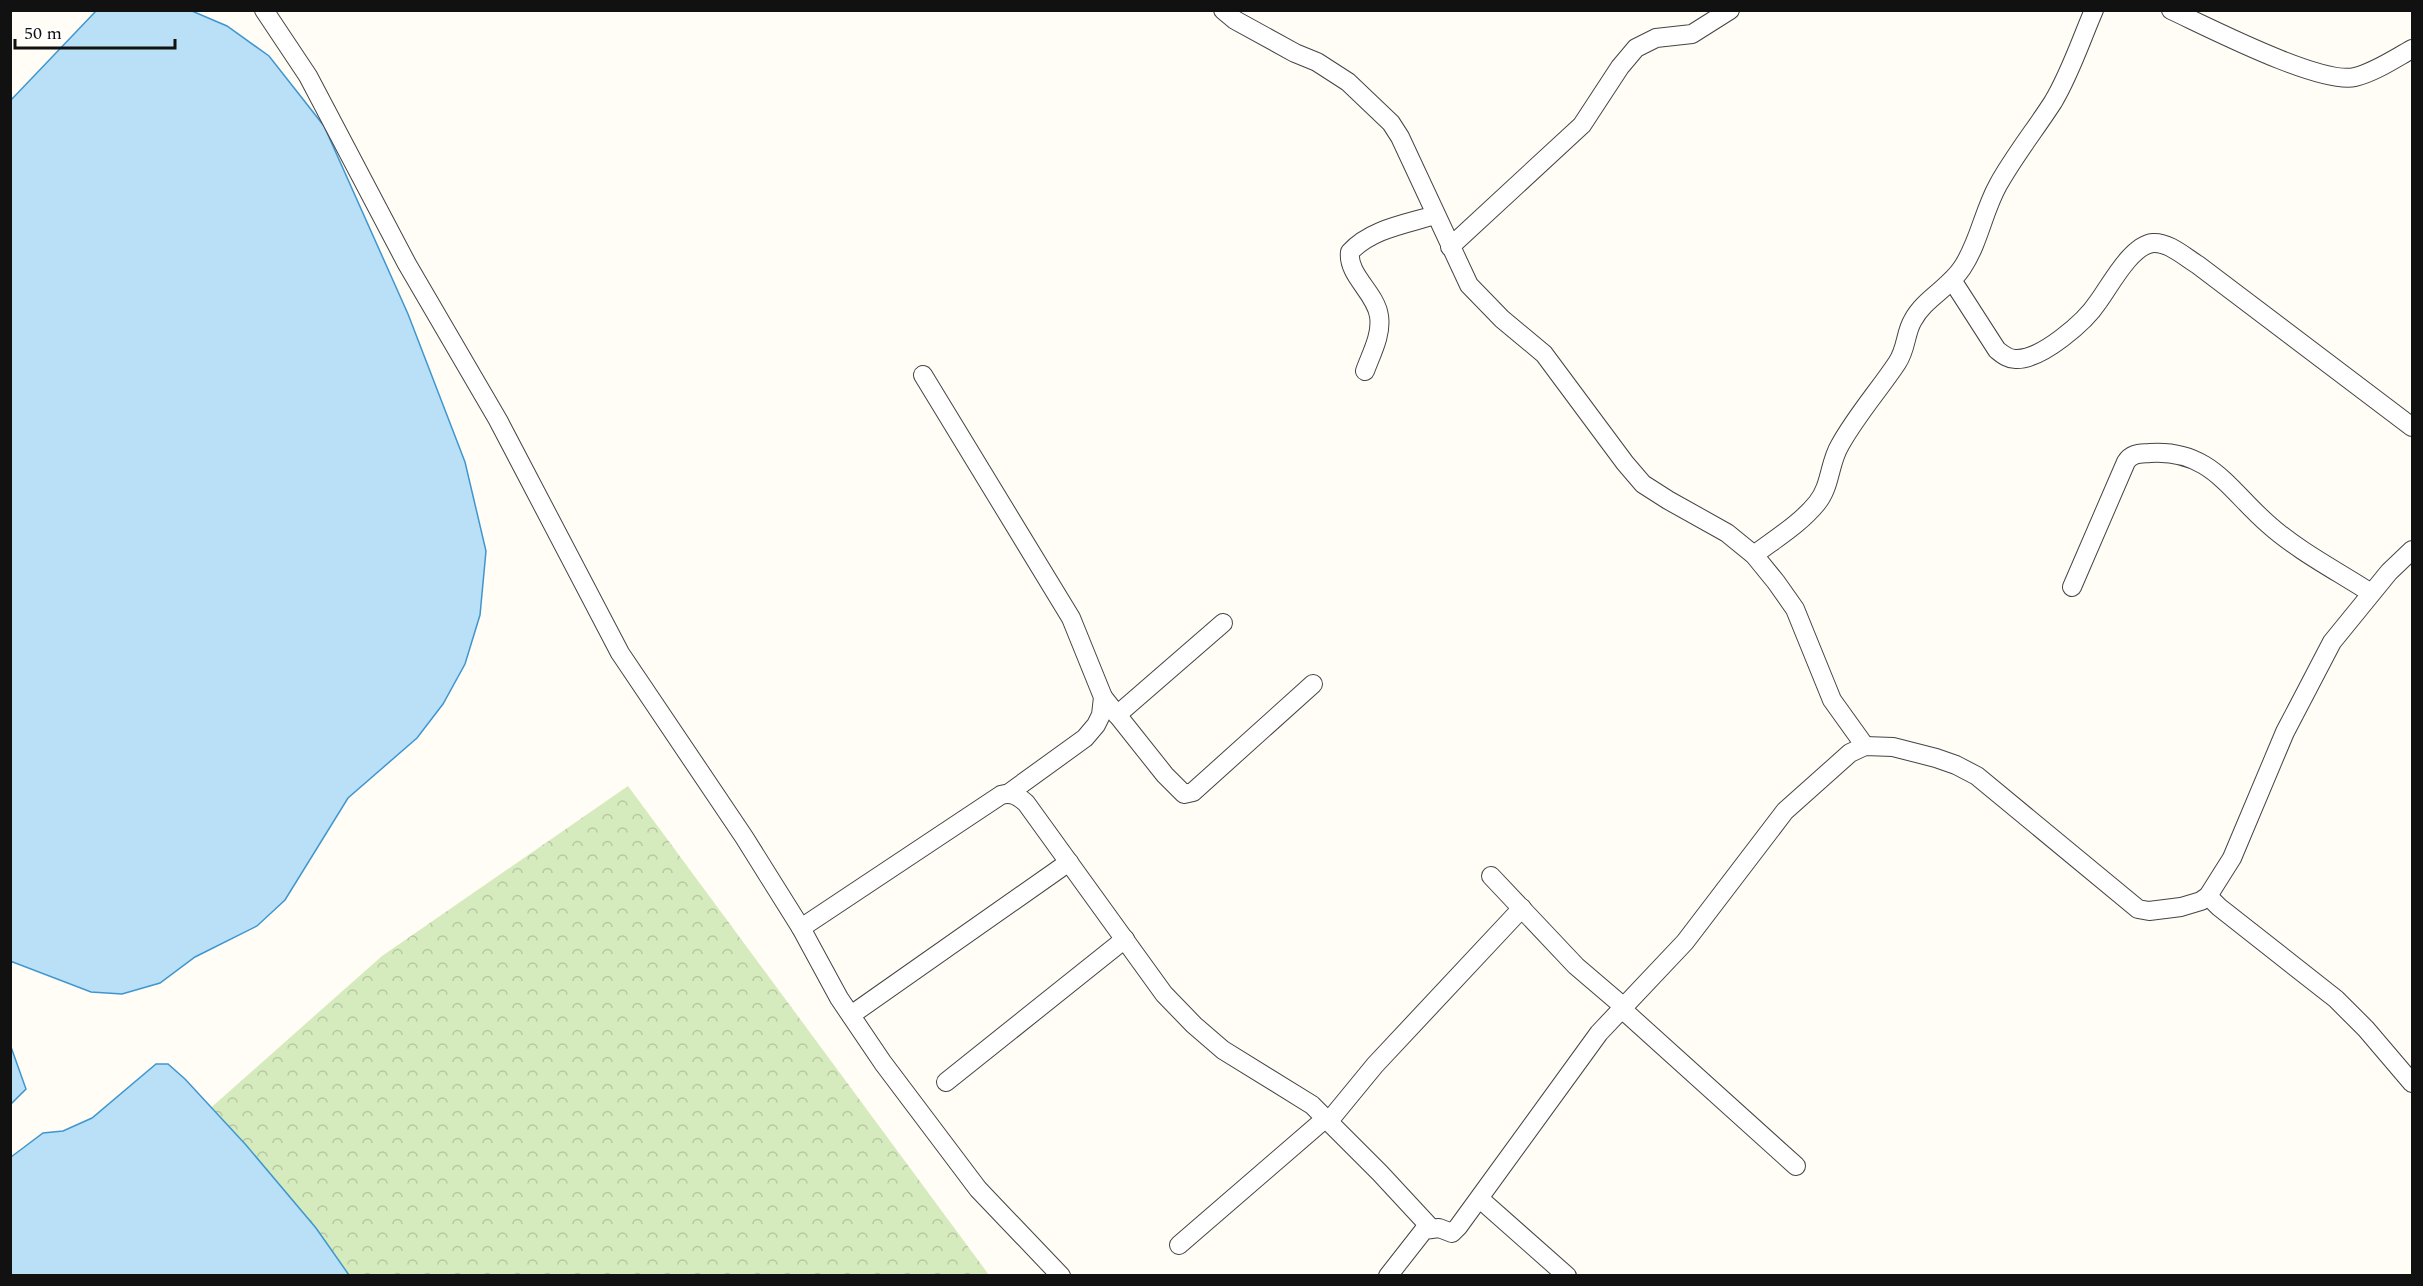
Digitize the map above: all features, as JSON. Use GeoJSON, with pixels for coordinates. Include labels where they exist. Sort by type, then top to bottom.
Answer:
{"type":"FeatureCollection","features":[{"type":"Feature","properties":{"kind":"street"},"geometry":{"type":"LineString","coordinates":[[264,10],[308,76],[407,264],[498,420],[610,635],[744,837],[801,928],[851,1015],[883,1063],[978,1190],[1061,1275]]}},
{"type":"Feature","properties":{"kind":"street"},"geometry":{"type":"LineString","coordinates":[[1223,10],[1235,21],[1333,71],[1377,109],[1400,137],[1469,285],[1502,319],[1544,354],[1643,484],[1727,533],[1754,555],[1795,609],[1832,699],[1865,746]]}},
{"type":"Feature","properties":{"kind":"street"},"geometry":{"type":"LineString","coordinates":[[1450,247],[1582,125],[1620,67],[1636,48],[1656,38],[1692,34],[1730,10]]}},
{"type":"Feature","properties":{"kind":"street"},"geometry":{"type":"LineString","coordinates":[[1754,555],[1805,516],[1818,501],[1825,489],[1831,465],[1840,444],[1898,361],[1907,342],[1909,327],[1913,319],[1919,310],[1952,280],[1970,255],[1997,186],[2055,99],[2094,10]]}},
{"type":"Feature","properties":{"kind":"street"},"geometry":{"type":"LineString","coordinates":[[2171,10],[2292,64],[2325,76],[2353,77],[2379,67],[2412,49]]}},
{"type":"Feature","properties":{"kind":"street"},"geometry":{"type":"LineString","coordinates":[[1365,371],[1378,333],[1379,314],[1351,265],[1350,252],[1362,241],[1378,233],[1435,215]]}},
{"type":"Feature","properties":{"kind":"street"},"geometry":{"type":"LineString","coordinates":[[1952,280],[1997,350],[2015,360],[2032,357],[2067,334],[2097,304],[2126,262],[2138,250],[2152,243],[2166,245],[2198,265],[2412,427]]}},
{"type":"Feature","properties":{"kind":"street"},"geometry":{"type":"LineString","coordinates":[[923,375],[1071,618],[1103,697],[1177,789],[1184,794],[1193,792],[1313,684]]}},
{"type":"Feature","properties":{"kind":"street"},"geometry":{"type":"LineString","coordinates":[[2072,587],[2126,462],[2130,456],[2136,454],[2158,452],[2204,464],[2219,474],[2268,524],[2371,593]]}},
{"type":"Feature","properties":{"kind":"street"},"geometry":{"type":"LineString","coordinates":[[1388,1275],[1424,1230],[1441,1230],[1480,1199],[1599,1033],[1616,1002],[1685,942],[1785,811],[1850,753],[1865,746],[1893,747],[1936,758],[1977,776],[2138,909],[2149,911],[2181,907],[2201,901],[2208,896],[2232,858],[2285,732],[2332,642],[2371,593],[2412,550]]}},
{"type":"Feature","properties":{"kind":"street"},"geometry":{"type":"LineString","coordinates":[[1117,715],[1223,623]]}},
{"type":"Feature","properties":{"kind":"street"},"geometry":{"type":"LineString","coordinates":[[801,928],[1001,795],[1009,793],[1085,738],[1101,715],[1103,697]]}},
{"type":"Feature","properties":{"kind":"street"},"geometry":{"type":"LineString","coordinates":[[1009,793],[1018,796],[1026,803],[1164,994],[1194,1025],[1223,1050],[1312,1106],[1441,1230]]}},
{"type":"Feature","properties":{"kind":"street"},"geometry":{"type":"LineString","coordinates":[[851,1015],[1069,862]]}},
{"type":"Feature","properties":{"kind":"street"},"geometry":{"type":"LineString","coordinates":[[1491,876],[1576,966],[1796,1166]]}},
{"type":"Feature","properties":{"kind":"street"},"geometry":{"type":"LineString","coordinates":[[2208,896],[2336,999],[2366,1029],[2412,1083]]}},
{"type":"Feature","properties":{"kind":"street"},"geometry":{"type":"LineString","coordinates":[[1179,1245],[1327,1119],[1522,908]]}},
{"type":"Feature","properties":{"kind":"street"},"geometry":{"type":"LineString","coordinates":[[946,1082],[1125,939]]}},
{"type":"Feature","properties":{"kind":"street"},"geometry":{"type":"LineString","coordinates":[[1480,1199],[1567,1275]]}},
{"type":"Feature","properties":{"kind":"green space"},"geometry":{"type":"Polygon","coordinates":[[[628,786],[989,1275],[21,1276],[382,956],[628,786]]]}},
{"type":"Feature","properties":{"kind":"water"},"geometry":{"type":"Polygon","coordinates":[[[96,11],[192,11],[227,26],[269,56],[324,126],[408,314],[465,462],[486,551],[480,615],[465,664],[443,704],[417,738],[348,798],[285,900],[257,926],[195,957],[160,983],[122,994],[91,992],[10,961],[11,100],[96,11]]]}},
{"type":"Feature","properties":{"kind":"water"},"geometry":{"type":"Polygon","coordinates":[[[11,1047],[26,1089],[10,1104],[11,1047]]]}},
{"type":"Feature","properties":{"kind":"water"},"geometry":{"type":"Polygon","coordinates":[[[156,1064],[168,1064],[185,1079],[246,1145],[316,1228],[349,1275],[11,1275],[11,1157],[43,1133],[63,1131],[92,1118],[156,1064]]]}}]}
